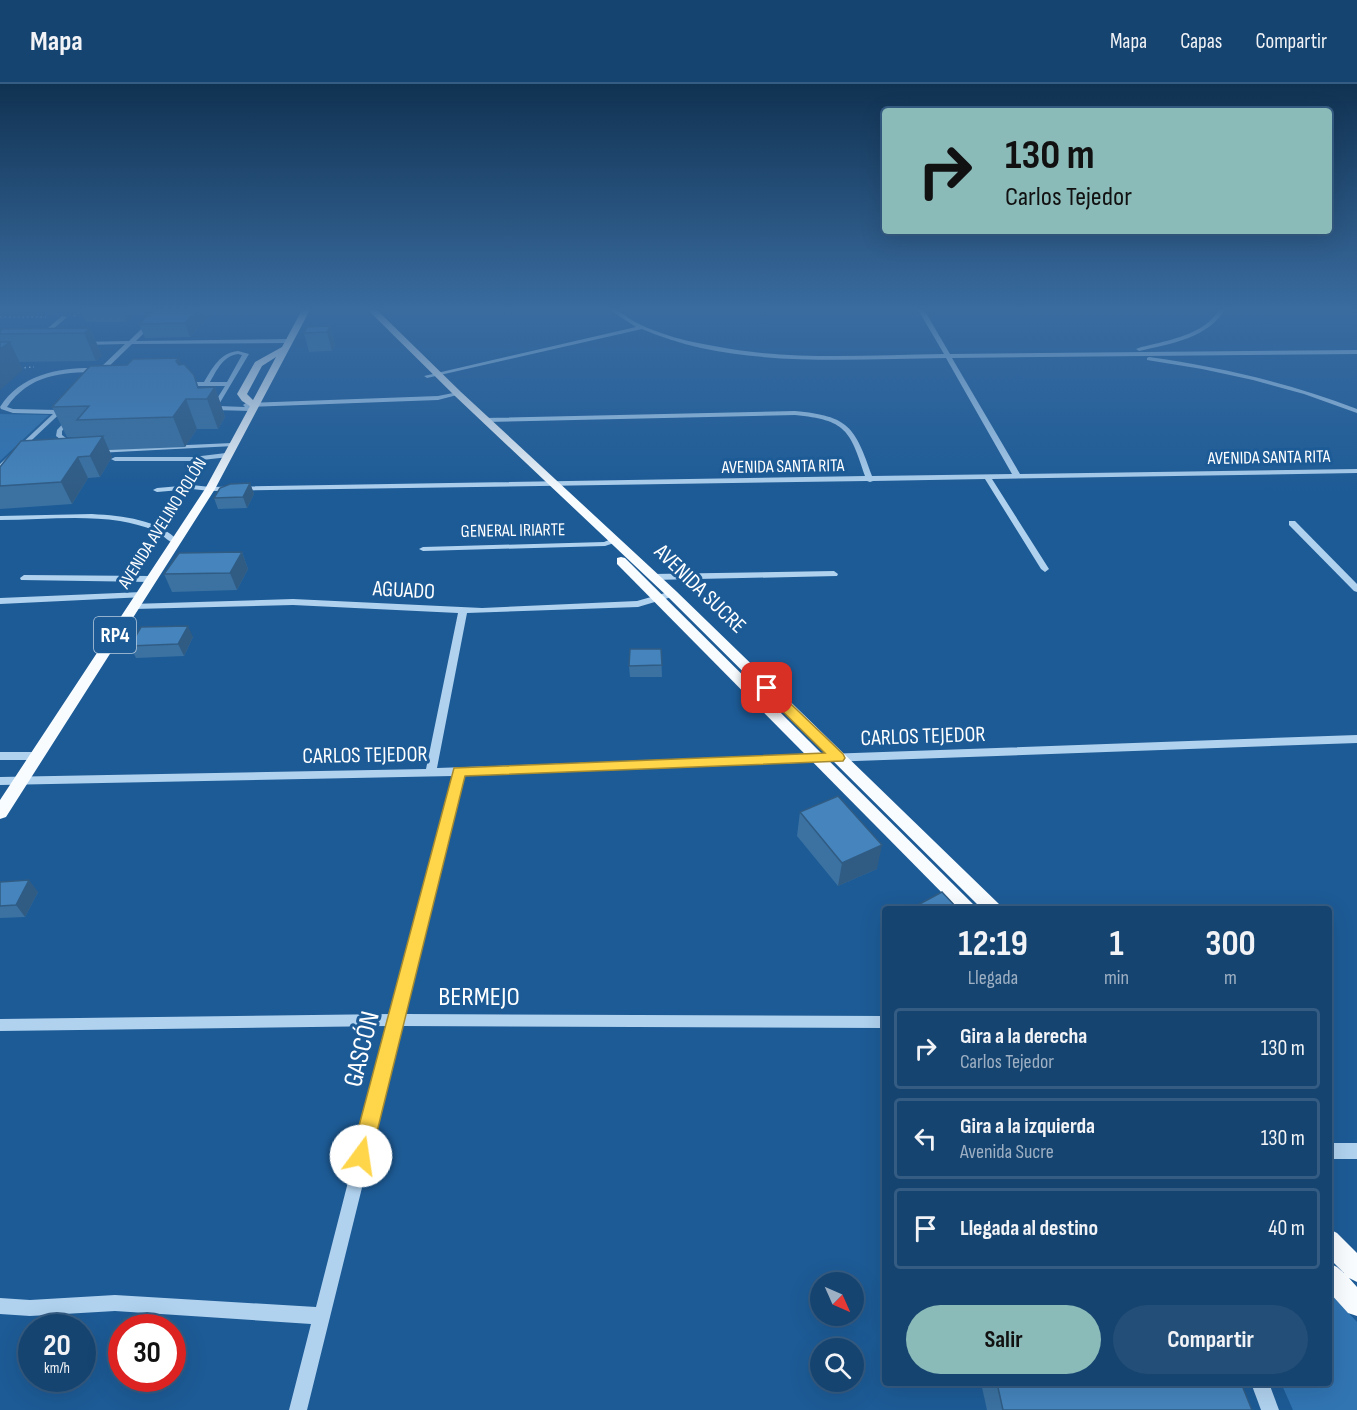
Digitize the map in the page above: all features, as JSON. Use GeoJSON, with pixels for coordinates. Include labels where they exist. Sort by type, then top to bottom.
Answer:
{"type":"FeatureCollection","features":[{"type":"Feature","properties":{"kind":"main road"},"geometry":{"type":"LineString","coordinates":[[253,407],[242,394],[255,370]]}},
{"type":"Feature","properties":{"kind":"main road","name":"AVENIDA AVELINO ROLÓN"},"geometry":{"type":"LineString","coordinates":[[0,813],[210,489],[226,455],[273,370]]}},
{"type":"Feature","properties":{"kind":"main road","name":"AVENIDA SUCRE"},"geometry":{"type":"LineString","coordinates":[[426,370],[432,375]]}},
{"type":"Feature","properties":{"kind":"main road","name":"AVENIDA SUCRE"},"geometry":{"type":"LineString","coordinates":[[427,370],[610,542],[818,758],[966,906]]}},
{"type":"Feature","properties":{"kind":"main road","name":"AVENIDA SUCRE"},"geometry":{"type":"LineString","coordinates":[[453,396],[485,420],[548,483]]}},
{"type":"Feature","properties":{"kind":"main road","name":"AVENIDA SUCRE"},"geometry":{"type":"LineString","coordinates":[[610,542],[653,577],[665,597],[838,758],[990,906]]}},
{"type":"Feature","properties":{"kind":"main road"},"geometry":{"type":"LineString","coordinates":[[1332,1244],[1357,1270]]}},
{"type":"Feature","properties":{"kind":"main road"},"geometry":{"type":"LineString","coordinates":[[1332,1278],[1357,1304]]}},
{"type":"Feature","properties":{"kind":"street"},"geometry":{"type":"LineString","coordinates":[[1,409],[33,379],[72,370]]}},
{"type":"Feature","properties":{"kind":"street"},"geometry":{"type":"LineString","coordinates":[[88,384],[102,370]]}},
{"type":"Feature","properties":{"kind":"street"},"geometry":{"type":"LineString","coordinates":[[206,384],[215,370]]}},
{"type":"Feature","properties":{"kind":"street"},"geometry":{"type":"LineString","coordinates":[[237,370],[217,408],[453,396]]}},
{"type":"Feature","properties":{"kind":"street"},"geometry":{"type":"LineString","coordinates":[[432,375],[454,370]]}},
{"type":"Feature","properties":{"kind":"street"},"geometry":{"type":"LineString","coordinates":[[957,370],[1017,476]]}},
{"type":"Feature","properties":{"kind":"street"},"geometry":{"type":"LineString","coordinates":[[1219,370],[1286,386],[1357,411]]}},
{"type":"Feature","properties":{"kind":"street"},"geometry":{"type":"LineString","coordinates":[[171,384],[229,384]]}},
{"type":"Feature","properties":{"kind":"street"},"geometry":{"type":"LineString","coordinates":[[0,468],[74,398]]}},
{"type":"Feature","properties":{"kind":"street"},"geometry":{"type":"LineString","coordinates":[[1,409],[59,412]]}},
{"type":"Feature","properties":{"kind":"street"},"geometry":{"type":"LineString","coordinates":[[485,420],[748,414],[818,415],[837,421],[853,432],[870,480]]}},
{"type":"Feature","properties":{"kind":"street"},"geometry":{"type":"LineString","coordinates":[[74,415],[59,431],[58,436],[76,448]]}},
{"type":"Feature","properties":{"kind":"street"},"geometry":{"type":"LineString","coordinates":[[87,451],[232,445]]}},
{"type":"Feature","properties":{"kind":"street"},"geometry":{"type":"LineString","coordinates":[[116,459],[193,459],[226,455]]}},
{"type":"Feature","properties":{"kind":"street","name":"AVENIDA SANTA RITA"},"geometry":{"type":"LineString","coordinates":[[157,490],[192,487],[210,489],[870,480],[1357,471]]}},
{"type":"Feature","properties":{"kind":"street"},"geometry":{"type":"LineString","coordinates":[[987,477],[1046,569]]}},
{"type":"Feature","properties":{"kind":"street"},"geometry":{"type":"LineString","coordinates":[[0,518],[78,517],[134,521],[161,529],[176,542]]}},
{"type":"Feature","properties":{"kind":"street"},"geometry":{"type":"LineString","coordinates":[[1292,523],[1357,589]]}},
{"type":"Feature","properties":{"kind":"street","name":"GENERAL IRIARTE"},"geometry":{"type":"LineString","coordinates":[[423,549],[610,542]]}},
{"type":"Feature","properties":{"kind":"street"},"geometry":{"type":"LineString","coordinates":[[653,577],[834,574]]}},
{"type":"Feature","properties":{"kind":"street"},"geometry":{"type":"LineString","coordinates":[[24,578],[151,579]]}},
{"type":"Feature","properties":{"kind":"street","name":"AGUADO"},"geometry":{"type":"LineString","coordinates":[[0,601],[293,602],[463,610],[638,603],[665,597]]}},
{"type":"Feature","properties":{"kind":"street"},"geometry":{"type":"LineString","coordinates":[[431,772],[463,610]]}},
{"type":"Feature","properties":{"kind":"street","name":"CARLOS TEJEDOR"},"geometry":{"type":"LineString","coordinates":[[0,781],[459,772],[1357,739]]}},
{"type":"Feature","properties":{"kind":"street"},"geometry":{"type":"LineString","coordinates":[[0,756],[38,756]]}},
{"type":"Feature","properties":{"kind":"street","name":"GASCÓN"},"geometry":{"type":"LineString","coordinates":[[298,1410],[459,772]]}},
{"type":"Feature","properties":{"kind":"street","name":"BERMEJO"},"geometry":{"type":"LineString","coordinates":[[0,1025],[395,1020],[882,1022]]}},
{"type":"Feature","properties":{"kind":"street"},"geometry":{"type":"LineString","coordinates":[[1332,1151],[1357,1151]]}},
{"type":"Feature","properties":{"kind":"street"},"geometry":{"type":"LineString","coordinates":[[0,1306],[30,1308],[115,1303],[322,1316]]}},
{"type":"Feature","properties":{"kind":"street"},"geometry":{"type":"LineString","coordinates":[[1261,1386],[1270,1410]]}},
{"type":"Feature","properties":{"kind":"shaded area"},"geometry":{"type":"Polygon","coordinates":[[[0,414],[49,415],[0,461],[0,414]]]}},
{"type":"Feature","properties":{"kind":"shaded area"},"geometry":{"type":"Polygon","coordinates":[[[1332,1295],[1357,1322],[1357,1410],[1293,1410],[1282,1386],[1332,1386],[1332,1295]]]}},
{"type":"Feature","properties":{"kind":"building"},"geometry":{"type":"Polygon","coordinates":[[[86,370],[189,370],[194,375],[198,388],[215,387],[207,399],[186,399],[173,417],[77,420],[89,406],[52,407],[86,370]]]}},
{"type":"Feature","properties":{"kind":"building"},"geometry":{"type":"Polygon","coordinates":[[[103,436],[90,456],[78,457],[61,482],[0,486],[0,467],[21,441],[103,436]]]}},
{"type":"Feature","properties":{"kind":"building"},"geometry":{"type":"Polygon","coordinates":[[[250,483],[243,497],[214,498],[220,488],[230,484],[250,483]]]}},
{"type":"Feature","properties":{"kind":"building"},"geometry":{"type":"Polygon","coordinates":[[[242,552],[230,573],[164,574],[179,553],[242,552]]]}},
{"type":"Feature","properties":{"kind":"building"},"geometry":{"type":"Polygon","coordinates":[[[188,626],[178,644],[130,646],[141,627],[188,626]]]}},
{"type":"Feature","properties":{"kind":"building"},"geometry":{"type":"Polygon","coordinates":[[[630,649],[661,649],[662,665],[629,666],[630,649]]]}},
{"type":"Feature","properties":{"kind":"building"},"geometry":{"type":"Polygon","coordinates":[[[838,796],[882,845],[842,863],[800,812],[838,796]]]}},
{"type":"Feature","properties":{"kind":"building"},"geometry":{"type":"Polygon","coordinates":[[[29,880],[16,905],[0,906],[0,882],[29,880]]]}},
{"type":"Feature","properties":{"kind":"building"},"geometry":{"type":"Polygon","coordinates":[[[942,892],[955,906],[916,906],[942,892]]]}},
{"type":"Feature","properties":{"kind":"building"},"geometry":{"type":"Polygon","coordinates":[[[998,1386],[1242,1386],[1252,1410],[1003,1410],[998,1386]]]}},
{"type":"Feature","properties":{"kind":"route"},"geometry":{"type":"LineString","coordinates":[[361,1156],[448,807],[459,772],[838,758],[767,688]]}}]}
